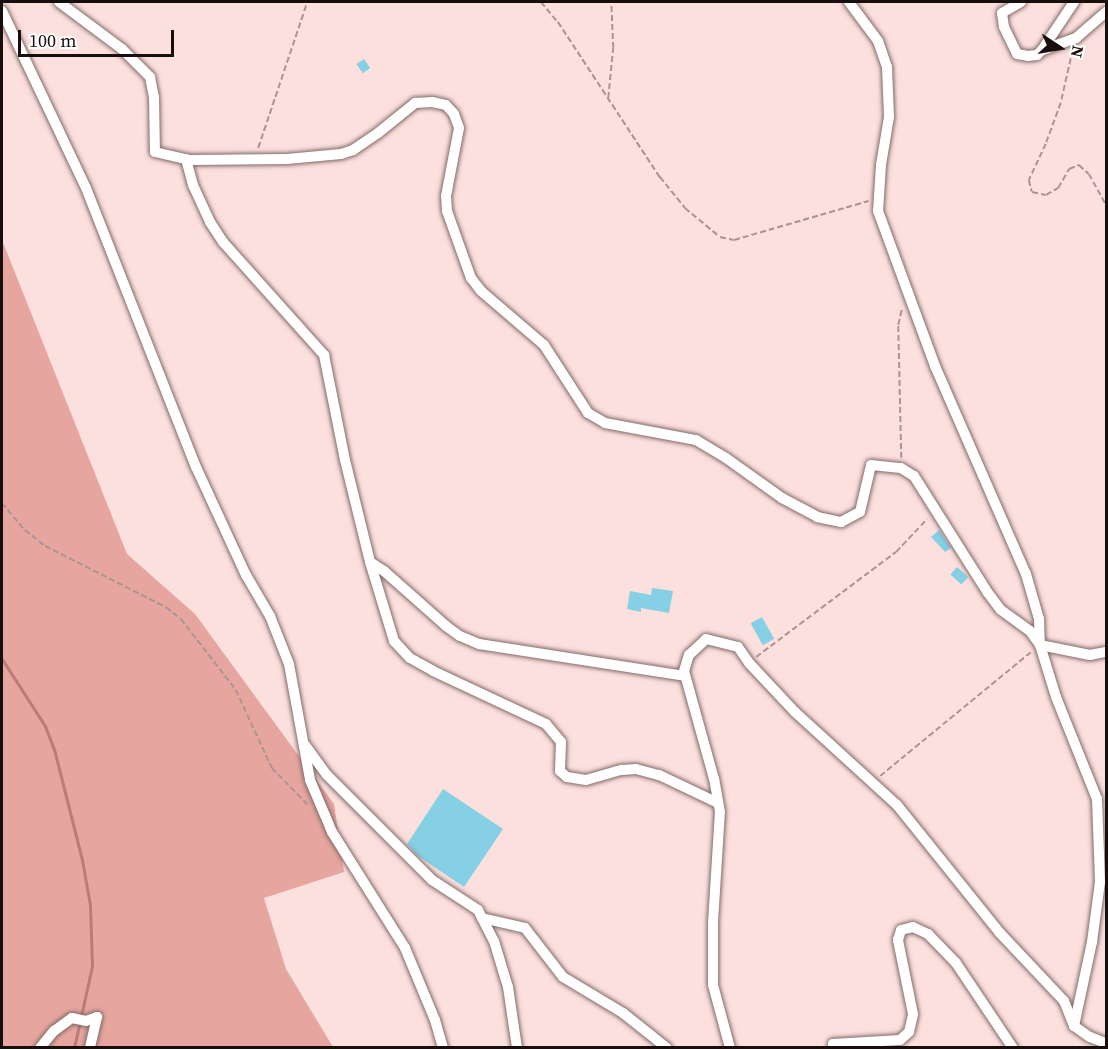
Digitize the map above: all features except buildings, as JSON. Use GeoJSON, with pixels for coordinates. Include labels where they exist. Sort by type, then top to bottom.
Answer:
{"type":"FeatureCollection","features":[{"type":"Feature","properties":{"kind":"street"},"geometry":{"type":"LineString","coordinates":[[59,2],[122,49],[150,77],[154,97],[155,152],[186,159],[255,160],[341,154],[354,150],[415,103],[432,102],[446,105],[459,128],[446,196],[447,211],[471,278],[481,291],[544,345],[588,412],[605,423],[696,441],[726,458],[782,498],[817,517],[841,522],[860,512],[871,465],[901,468],[914,476],[1001,610],[1029,631],[1040,645],[1090,655],[1107,652]]}},
{"type":"Feature","properties":{"kind":"street"},"geometry":{"type":"LineString","coordinates":[[849,2],[878,41],[887,67],[889,117],[878,212],[935,366],[1026,574],[1039,619],[1040,645],[1056,697],[1097,799],[1100,882],[1092,942],[1074,1026]]}},
{"type":"Feature","properties":{"kind":"street"},"geometry":{"type":"LineString","coordinates":[[1021,2],[1002,13],[1004,27],[1017,54],[1028,57],[1037,55],[1042,50],[1074,2]]}},
{"type":"Feature","properties":{"kind":"street"},"geometry":{"type":"LineString","coordinates":[[2,11],[86,188],[196,468],[246,575],[270,616],[289,664],[310,780],[332,832],[405,948],[435,1020],[443,1047]]}},
{"type":"Feature","properties":{"kind":"street"},"geometry":{"type":"LineString","coordinates":[[1042,50],[1076,38],[1107,12]]}},
{"type":"Feature","properties":{"kind":"street"},"geometry":{"type":"LineString","coordinates":[[186,159],[193,185],[210,222],[224,242],[324,355],[345,460],[370,562],[394,641],[410,658],[546,724],[561,742],[560,771],[567,777],[586,780],[636,769],[659,775],[718,803]]}},
{"type":"Feature","properties":{"kind":"street"},"geometry":{"type":"LineString","coordinates":[[370,562],[384,571],[446,626],[479,644],[685,676]]}},
{"type":"Feature","properties":{"kind":"street"},"geometry":{"type":"LineString","coordinates":[[730,1047],[713,985],[713,922],[720,812],[714,779],[685,676],[689,655],[706,639],[738,647],[749,663],[795,712],[897,805],[999,932],[1064,1001],[1074,1026],[1090,1037],[1107,1043]]}},
{"type":"Feature","properties":{"kind":"street"},"geometry":{"type":"LineString","coordinates":[[303,742],[327,775],[432,880],[478,910],[494,941],[508,987],[517,1047]]}},
{"type":"Feature","properties":{"kind":"street"},"geometry":{"type":"LineString","coordinates":[[482,918],[525,928],[563,977],[623,1013],[667,1047]]}},
{"type":"Feature","properties":{"kind":"street"},"geometry":{"type":"LineString","coordinates":[[836,1047],[833,1044],[900,1040],[909,1032],[913,1014],[898,940],[901,930],[913,927],[928,934],[956,963],[1013,1047]]}},
{"type":"Feature","properties":{"kind":"street"},"geometry":{"type":"LineString","coordinates":[[40,1047],[54,1031],[72,1018],[86,1021],[97,1017],[90,1047]]}},
{"type":"Feature","properties":{"kind":"path"},"geometry":{"type":"LineString","coordinates":[[255,160],[264,124],[307,2]]}},
{"type":"Feature","properties":{"kind":"path"},"geometry":{"type":"LineString","coordinates":[[541,2],[558,22],[646,158],[685,208],[705,227],[726,240],[734,240],[878,198]]}},
{"type":"Feature","properties":{"kind":"path"},"geometry":{"type":"LineString","coordinates":[[608,99],[613,48],[611,2]]}},
{"type":"Feature","properties":{"kind":"path"},"geometry":{"type":"LineString","coordinates":[[1076,38],[1061,103],[1046,144],[1029,180],[1032,192],[1046,195],[1058,188],[1069,169],[1079,165],[1089,174],[1107,205]]}},
{"type":"Feature","properties":{"kind":"path"},"geometry":{"type":"LineString","coordinates":[[901,468],[898,325],[902,308]]}},
{"type":"Feature","properties":{"kind":"path"},"geometry":{"type":"LineString","coordinates":[[2,503],[25,530],[45,546],[166,607],[182,618],[236,690],[272,768],[309,806]]}},
{"type":"Feature","properties":{"kind":"path"},"geometry":{"type":"LineString","coordinates":[[749,663],[896,552],[926,520],[937,513]]}},
{"type":"Feature","properties":{"kind":"path"},"geometry":{"type":"LineString","coordinates":[[872,783],[1040,645]]}},
{"type":"Feature","properties":{"kind":"shaded area"},"geometry":{"type":"Polygon","coordinates":[[[2,240],[127,554],[195,614],[334,804],[344,872],[264,898],[286,969],[333,1047],[2,1047],[2,240]]]}},
{"type":"Feature","properties":{"kind":"waterway"},"geometry":{"type":"LineString","coordinates":[[2,659],[45,726],[54,749],[82,860],[90,905],[92,966],[74,1048]]}}]}
